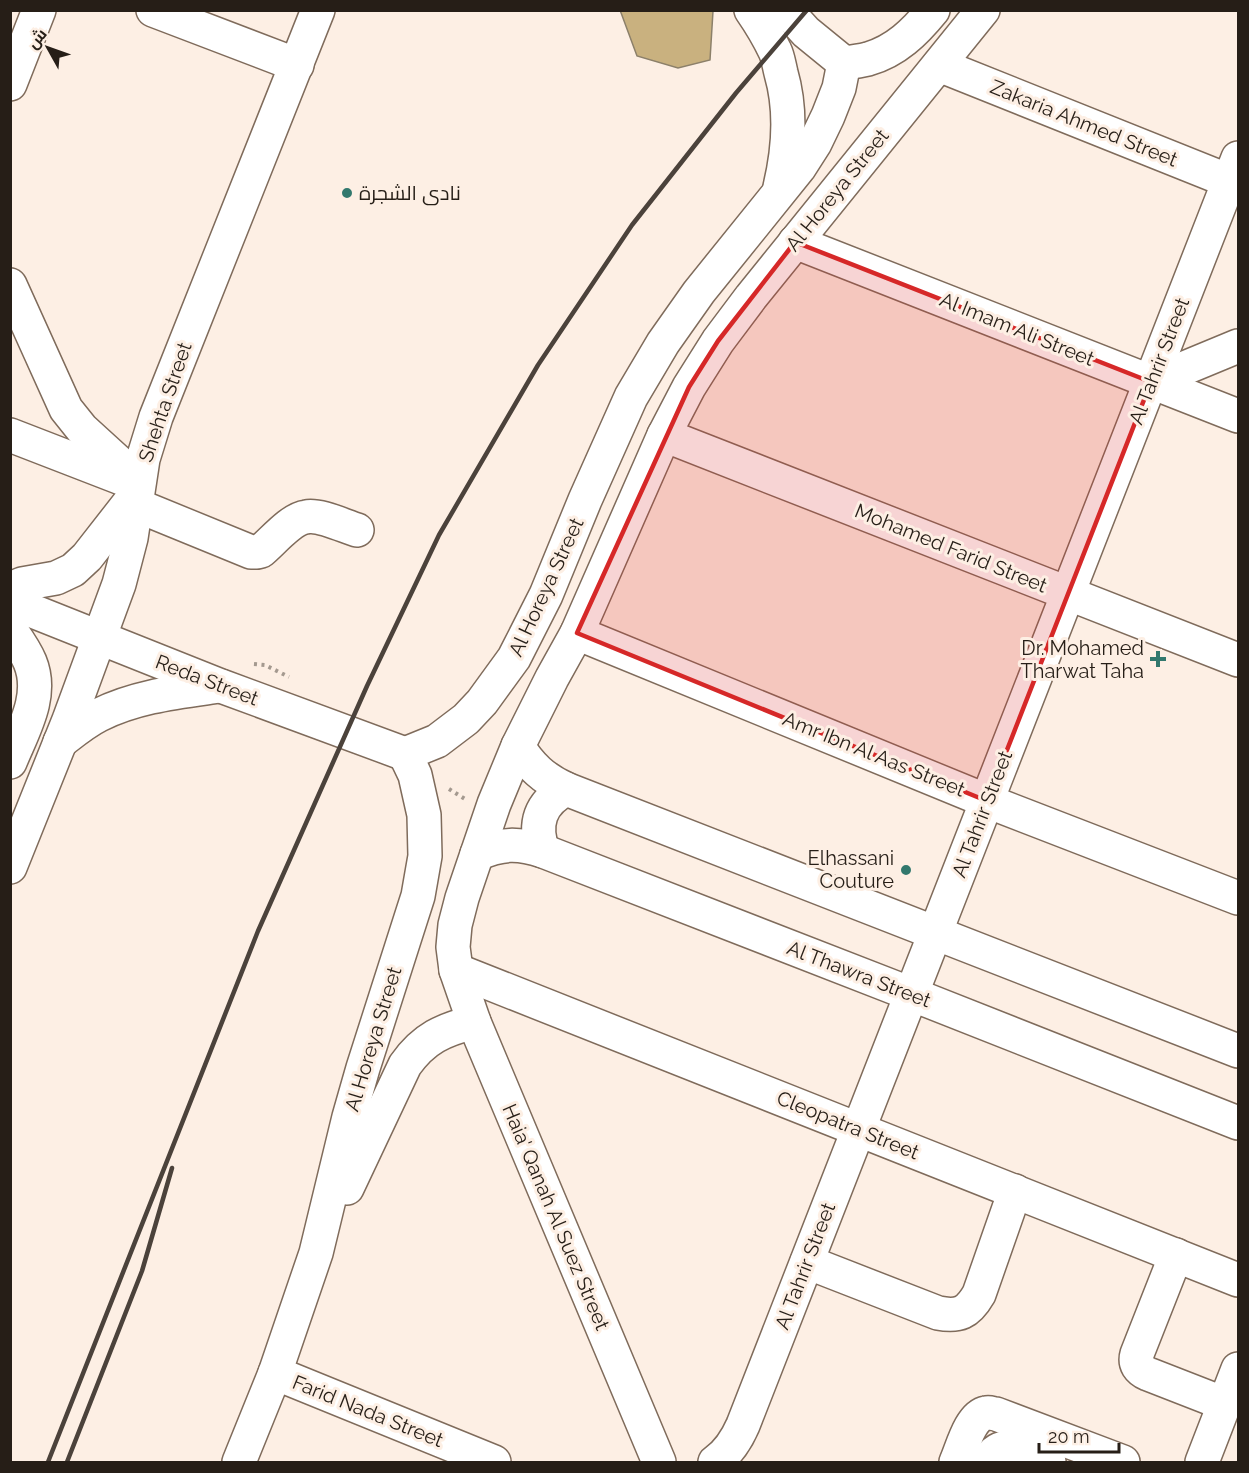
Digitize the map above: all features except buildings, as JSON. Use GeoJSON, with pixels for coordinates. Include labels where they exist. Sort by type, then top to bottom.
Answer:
{"type":"FeatureCollection","features":[{"type":"Feature","properties":{"kind":"street"},"geometry":{"type":"LineString","coordinates":[[10,84],[39,10]]}},
{"type":"Feature","properties":{"kind":"street"},"geometry":{"type":"LineString","coordinates":[[153,10],[297,65]]}},
{"type":"Feature","properties":{"kind":"street"},"geometry":{"type":"LineString","coordinates":[[752,10],[776,52],[788,108],[789,136],[786,164],[779,192]]}},
{"type":"Feature","properties":{"kind":"street"},"geometry":{"type":"LineString","coordinates":[[786,10],[806,32],[844,63],[867,59],[889,50],[907,39],[933,10]]}},
{"type":"Feature","properties":{"kind":"street","name":"Al Horeya Street"},"geometry":{"type":"LineString","coordinates":[[456,970],[453,947],[455,925],[494,804],[518,746],[552,678],[578,633],[664,435],[689,387],[718,340],[751,297],[983,10]]}},
{"type":"Feature","properties":{"kind":"street","name":"Shehta Street"},"geometry":{"type":"LineString","coordinates":[[10,867],[65,731],[126,561],[149,438],[156,417],[297,65],[323,14]]}},
{"type":"Feature","properties":{"kind":"street","name":"Al Horeya Street"},"geometry":{"type":"LineString","coordinates":[[239,1462],[275,1373],[316,1253],[363,1068],[418,896],[425,856],[425,835],[420,795],[410,765],[466,719],[482,702],[514,658],[546,595],[631,397],[663,343],[699,292],[799,168],[819,134],[839,88],[844,63]]}},
{"type":"Feature","properties":{"kind":"street","name":"Zakaria Ahmed Street"},"geometry":{"type":"LineString","coordinates":[[939,64],[1234,170]]}},
{"type":"Feature","properties":{"kind":"street","name":"Al Tahrir Street"},"geometry":{"type":"LineString","coordinates":[[715,1462],[738,1437],[1234,170]]}},
{"type":"Feature","properties":{"kind":"street","name":"Al Imam Ali Street"},"geometry":{"type":"LineString","coordinates":[[795,242],[1239,416]]}},
{"type":"Feature","properties":{"kind":"street"},"geometry":{"type":"LineString","coordinates":[[10,285],[66,409],[138,491]]}},
{"type":"Feature","properties":{"kind":"street"},"geometry":{"type":"LineString","coordinates":[[1151,382],[1239,346]]}},
{"type":"Feature","properties":{"kind":"street"},"geometry":{"type":"LineString","coordinates":[[10,435],[138,491],[251,552],[261,551],[291,524],[306,517],[315,516],[357,530]]}},
{"type":"Feature","properties":{"kind":"street","name":"Mohamed Farid Street"},"geometry":{"type":"LineString","coordinates":[[664,435],[1239,660]]}},
{"type":"Feature","properties":{"kind":"street"},"geometry":{"type":"LineString","coordinates":[[10,589],[21,584],[56,578],[73,570],[87,557],[138,491]]}},
{"type":"Feature","properties":{"kind":"street"},"geometry":{"type":"LineString","coordinates":[[585,500],[627,518]]}},
{"type":"Feature","properties":{"kind":"street","name":"Reda Street"},"geometry":{"type":"LineString","coordinates":[[10,602],[410,765]]}},
{"type":"Feature","properties":{"kind":"street"},"geometry":{"type":"LineString","coordinates":[[10,629],[26,652],[33,670],[35,689],[32,707],[10,762]]}},
{"type":"Feature","properties":{"kind":"street","name":"Amr Ibn Al Aas Street"},"geometry":{"type":"LineString","coordinates":[[578,633],[987,801],[1239,898]]}},
{"type":"Feature","properties":{"kind":"street"},"geometry":{"type":"LineString","coordinates":[[514,658],[552,678]]}},
{"type":"Feature","properties":{"kind":"street"},"geometry":{"type":"LineString","coordinates":[[32,707],[65,731],[78,728],[97,716],[128,703],[161,694],[220,686]]}},
{"type":"Feature","properties":{"kind":"street"},"geometry":{"type":"LineString","coordinates":[[518,746],[527,761],[538,772],[551,782],[566,789],[1239,1051]]}},
{"type":"Feature","properties":{"kind":"street"},"geometry":{"type":"LineString","coordinates":[[543,851],[538,831],[543,810],[556,794],[566,789]]}},
{"type":"Feature","properties":{"kind":"street","name":"Al Thawra Street"},"geometry":{"type":"LineString","coordinates":[[477,854],[493,847],[510,845],[527,846],[543,851],[1239,1123]]}},
{"type":"Feature","properties":{"kind":"street","name":"Haia' Qanah Al Suez Street"},"geometry":{"type":"LineString","coordinates":[[456,970],[474,1022],[659,1462]]}},
{"type":"Feature","properties":{"kind":"street","name":"Cleopatra Street"},"geometry":{"type":"LineString","coordinates":[[456,970],[1239,1280]]}},
{"type":"Feature","properties":{"kind":"street"},"geometry":{"type":"LineString","coordinates":[[316,1253],[405,1065],[414,1052],[441,1032],[474,1022]]}},
{"type":"Feature","properties":{"kind":"street"},"geometry":{"type":"LineString","coordinates":[[807,1262],[938,1313],[951,1316],[963,1313],[973,1305],[979,1294],[1015,1191]]}},
{"type":"Feature","properties":{"kind":"street"},"geometry":{"type":"LineString","coordinates":[[1176,1255],[1137,1354],[1137,1366],[1148,1374],[1225,1404]]}},
{"type":"Feature","properties":{"kind":"street"},"geometry":{"type":"LineString","coordinates":[[1202,1462],[1239,1369]]}},
{"type":"Feature","properties":{"kind":"street","name":"Farid Nada Street"},"geometry":{"type":"LineString","coordinates":[[275,1373],[490,1462]]}},
{"type":"Feature","properties":{"kind":"street"},"geometry":{"type":"LineString","coordinates":[[956,1462],[971,1425],[978,1417],[986,1413],[996,1414],[1123,1462]]}},
{"type":"Feature","properties":{"kind":"street"},"geometry":{"type":"LineString","coordinates":[[988,1462],[995,1451],[1004,1447],[1013,1448],[1050,1462]]}},
{"type":"Feature","properties":{"kind":"path"},"geometry":{"type":"LineString","coordinates":[[410,765],[453,790],[462,798],[486,806],[494,804]]}},
{"type":"Feature","properties":{"kind":"highlighted area"},"geometry":{"type":"Polygon","coordinates":[[[795,242],[1151,382],[987,801],[577,633],[689,387],[718,341],[795,242]]]}},
{"type":"Feature","properties":{"kind":"railway"},"geometry":{"type":"LineString","coordinates":[[48,1462],[258,931],[367,686],[439,535],[538,365],[632,225],[736,93],[807,10]]}},
{"type":"Feature","properties":{"kind":"railway"},"geometry":{"type":"LineString","coordinates":[[67,1462],[142,1271],[172,1168]]}},
{"type":"Feature","properties":{"kind":"place","name":"نادى الشجرة"},"geometry":{"type":"Point","coordinates":[347,193]}},
{"type":"Feature","properties":{"kind":"place","name":"Dr. Mohamed Tharwat Taha"},"geometry":{"type":"Point","coordinates":[1158,659]}},
{"type":"Feature","properties":{"kind":"place","name":"Elhassani Couture"},"geometry":{"type":"Point","coordinates":[906,870]}}]}
